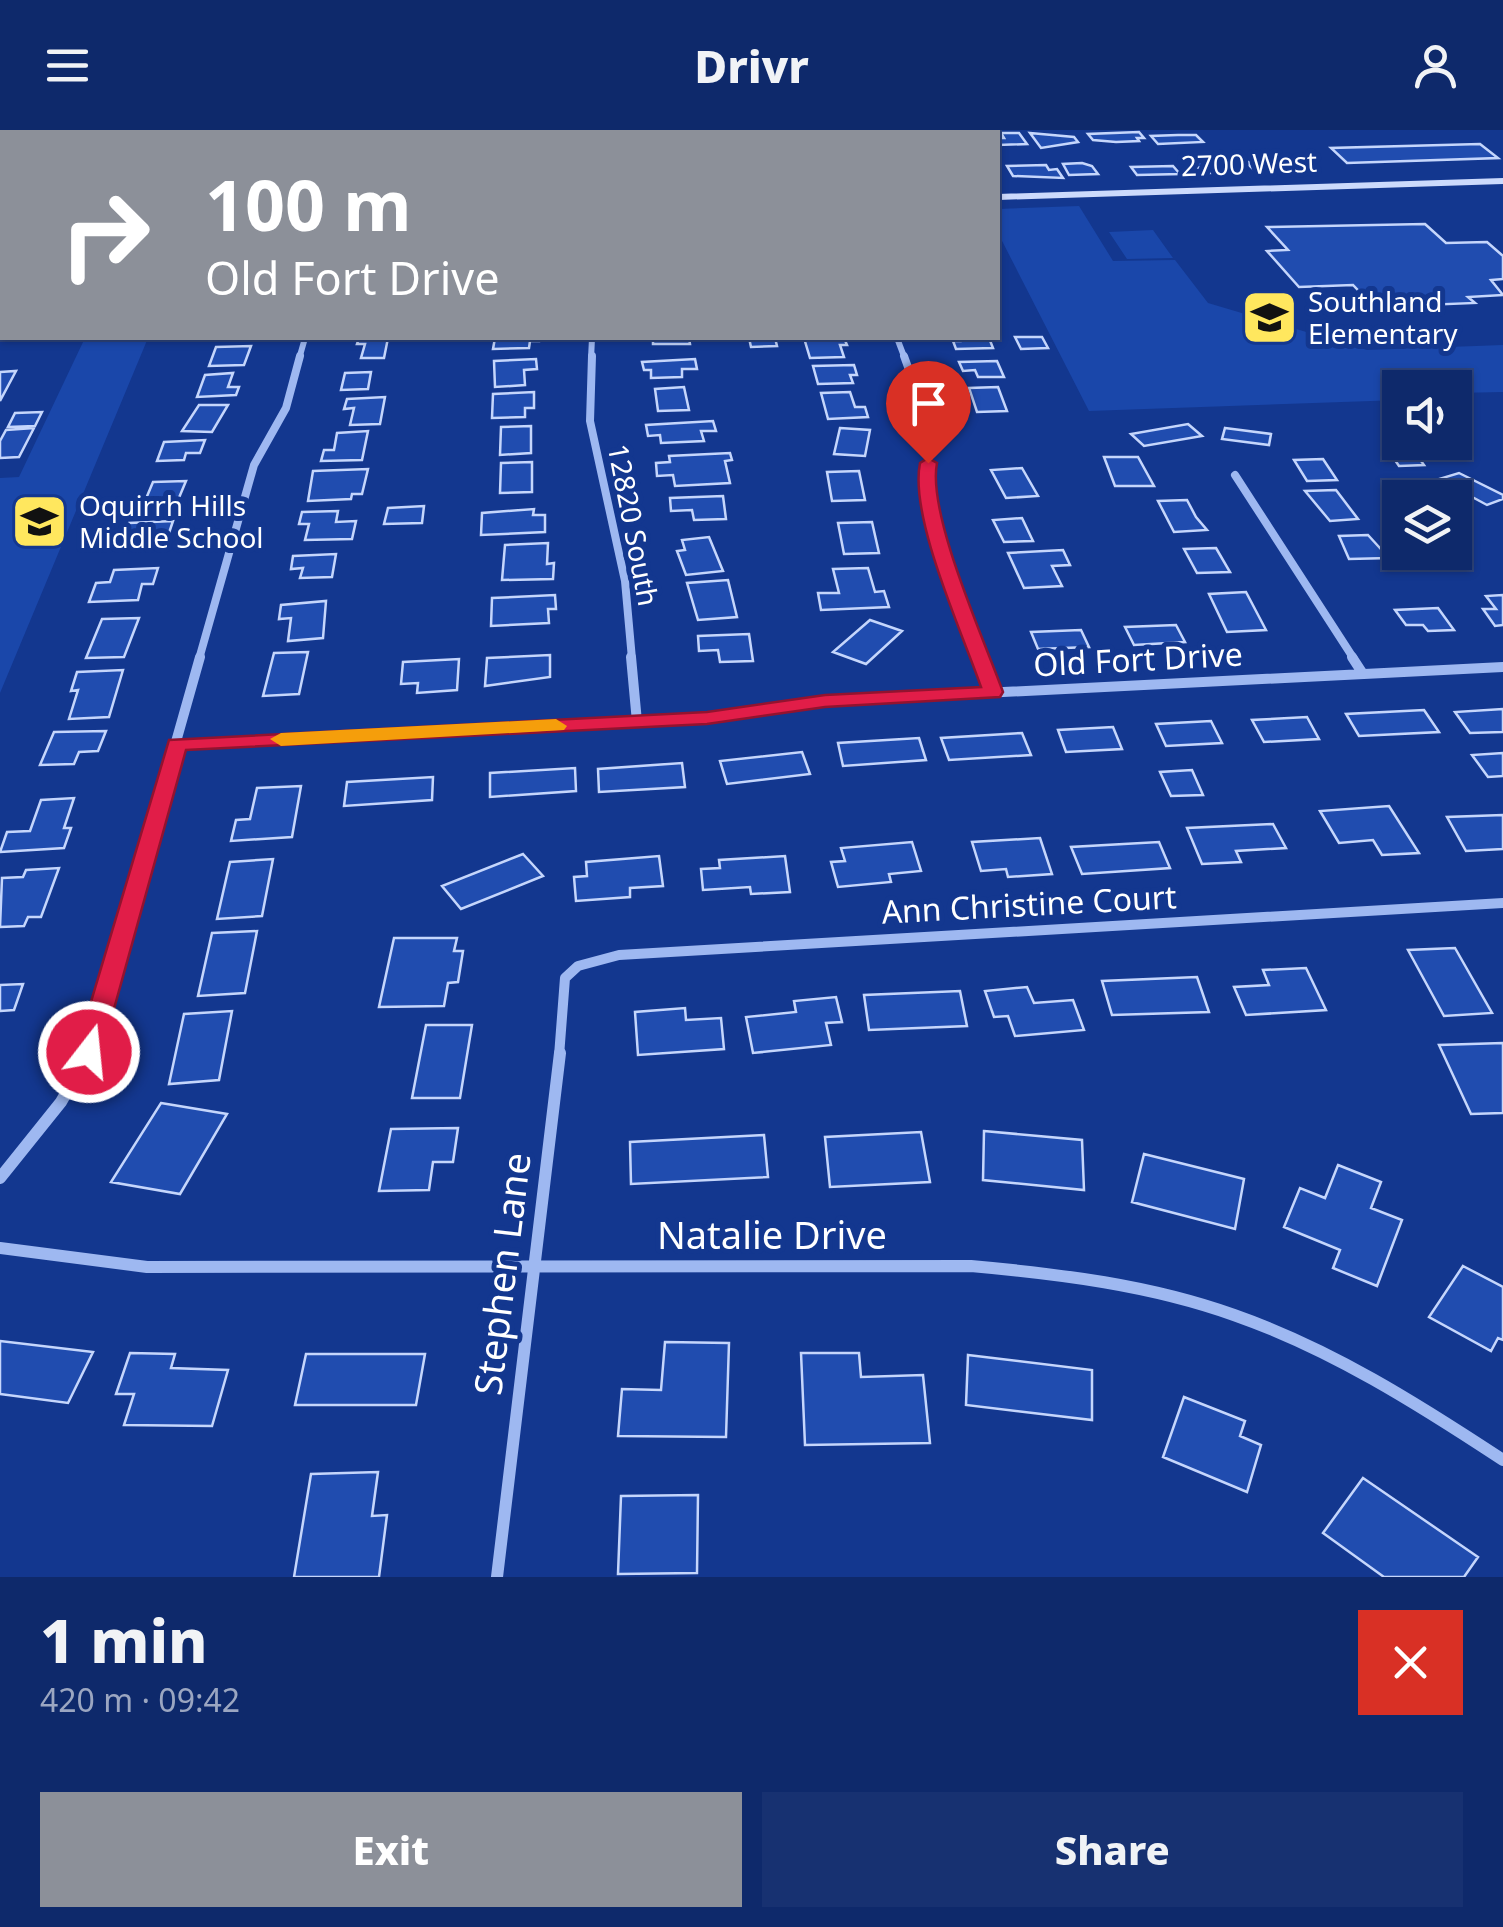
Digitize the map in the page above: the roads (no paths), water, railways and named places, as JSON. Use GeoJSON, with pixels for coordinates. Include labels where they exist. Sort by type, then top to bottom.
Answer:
{"type":"FeatureCollection","features":[{"type":"Feature","properties":{"kind":"main road","name":"2700 West"},"geometry":{"type":"LineString","coordinates":[[1000,196],[1503,181]]}},
{"type":"Feature","properties":{"kind":"street"},"geometry":{"type":"LineString","coordinates":[[0,1178],[78,1080],[254,465],[286,408],[304,340]]}},
{"type":"Feature","properties":{"kind":"street","name":"12820 South"},"geometry":{"type":"LineString","coordinates":[[592,340],[590,421],[625,581],[637,722]]}},
{"type":"Feature","properties":{"kind":"street"},"geometry":{"type":"LineString","coordinates":[[898,340],[932,434],[926,479],[930,512],[993,692]]}},
{"type":"Feature","properties":{"kind":"street"},"geometry":{"type":"LineString","coordinates":[[1234,475],[1363,674]]}},
{"type":"Feature","properties":{"kind":"street","name":"Old Fort Drive"},"geometry":{"type":"LineString","coordinates":[[177,744],[707,718],[825,701],[1503,667]]}},
{"type":"Feature","properties":{"kind":"street","name":"Ann Christine Court"},"geometry":{"type":"LineString","coordinates":[[565,978],[588,962],[619,954],[1503,903]]}},
{"type":"Feature","properties":{"kind":"street","name":"Stephen Lane"},"geometry":{"type":"LineString","coordinates":[[497,1577],[562,1033],[565,978]]}},
{"type":"Feature","properties":{"kind":"street","name":"Natalie Drive"},"geometry":{"type":"LineString","coordinates":[[0,1248],[147,1267],[971,1266],[1047,1272],[1192,1302],[1261,1326],[1348,1366],[1436,1415],[1503,1460]]}},
{"type":"Feature","properties":{"kind":"place","name":"Southland Elementary"},"geometry":{"type":"Point","coordinates":[1269,318]}},
{"type":"Feature","properties":{"kind":"place","name":"Oquirrh Hills Middle School"},"geometry":{"type":"Point","coordinates":[40,522]}}]}
